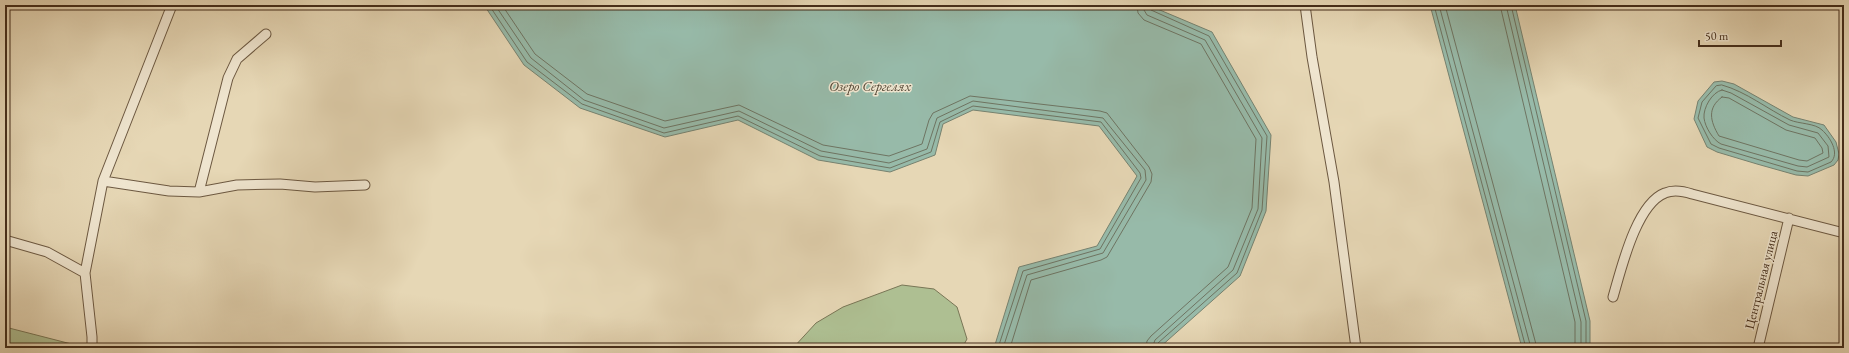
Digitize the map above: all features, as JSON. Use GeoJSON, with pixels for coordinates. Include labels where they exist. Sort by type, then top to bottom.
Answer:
{"type":"FeatureCollection","features":[{"type":"Feature","properties":{"kind":"street"},"geometry":{"type":"LineString","coordinates":[[92,348],[84,273],[104,181],[172,5]]}},
{"type":"Feature","properties":{"kind":"street"},"geometry":{"type":"LineString","coordinates":[[1305,5],[1312,56],[1334,182],[1356,348]]}},
{"type":"Feature","properties":{"kind":"street"},"geometry":{"type":"LineString","coordinates":[[199,192],[228,78],[237,59],[266,34]]}},
{"type":"Feature","properties":{"kind":"street"},"geometry":{"type":"LineString","coordinates":[[104,181],[169,191],[199,192],[237,185],[280,184],[315,187],[366,185]]}},
{"type":"Feature","properties":{"kind":"street"},"geometry":{"type":"LineString","coordinates":[[1613,297],[1625,256],[1641,218],[1651,202],[1664,193],[1677,190],[1844,233]]}},
{"type":"Feature","properties":{"kind":"street","name":"Центральная улица"},"geometry":{"type":"LineString","coordinates":[[1758,348],[1789,218]]}},
{"type":"Feature","properties":{"kind":"street"},"geometry":{"type":"LineString","coordinates":[[5,240],[47,252],[84,273]]}},
{"type":"Feature","properties":{"kind":"shaded area"},"geometry":{"type":"Polygon","coordinates":[[[902,285],[934,289],[957,307],[967,339],[962,348],[793,348],[816,323],[843,307],[902,285]]]}},
{"type":"Feature","properties":{"kind":"shaded area"},"geometry":{"type":"Polygon","coordinates":[[[5,327],[9,328],[87,348],[5,348],[5,327]]]}},
{"type":"Feature","properties":{"kind":"water","name":"Озеро Сергелях"},"geometry":{"type":"Polygon","coordinates":[[[484,5],[1148,5],[1212,32],[1271,135],[1266,211],[1240,276],[1159,348],[994,348],[1019,267],[1097,246],[1137,176],[1099,126],[973,110],[943,124],[935,155],[890,172],[818,160],[738,120],[665,137],[580,108],[524,65],[484,5]]]}},
{"type":"Feature","properties":{"kind":"water"},"geometry":{"type":"Polygon","coordinates":[[[1430,5],[1515,5],[1590,321],[1590,348],[1522,348],[1430,5]]]}},
{"type":"Feature","properties":{"kind":"water"},"geometry":{"type":"Polygon","coordinates":[[[1722,81],[1734,84],[1793,117],[1824,125],[1836,142],[1839,154],[1838,160],[1834,165],[1808,176],[1796,175],[1717,152],[1707,147],[1694,119],[1698,101],[1714,82],[1722,81]]]}}]}
